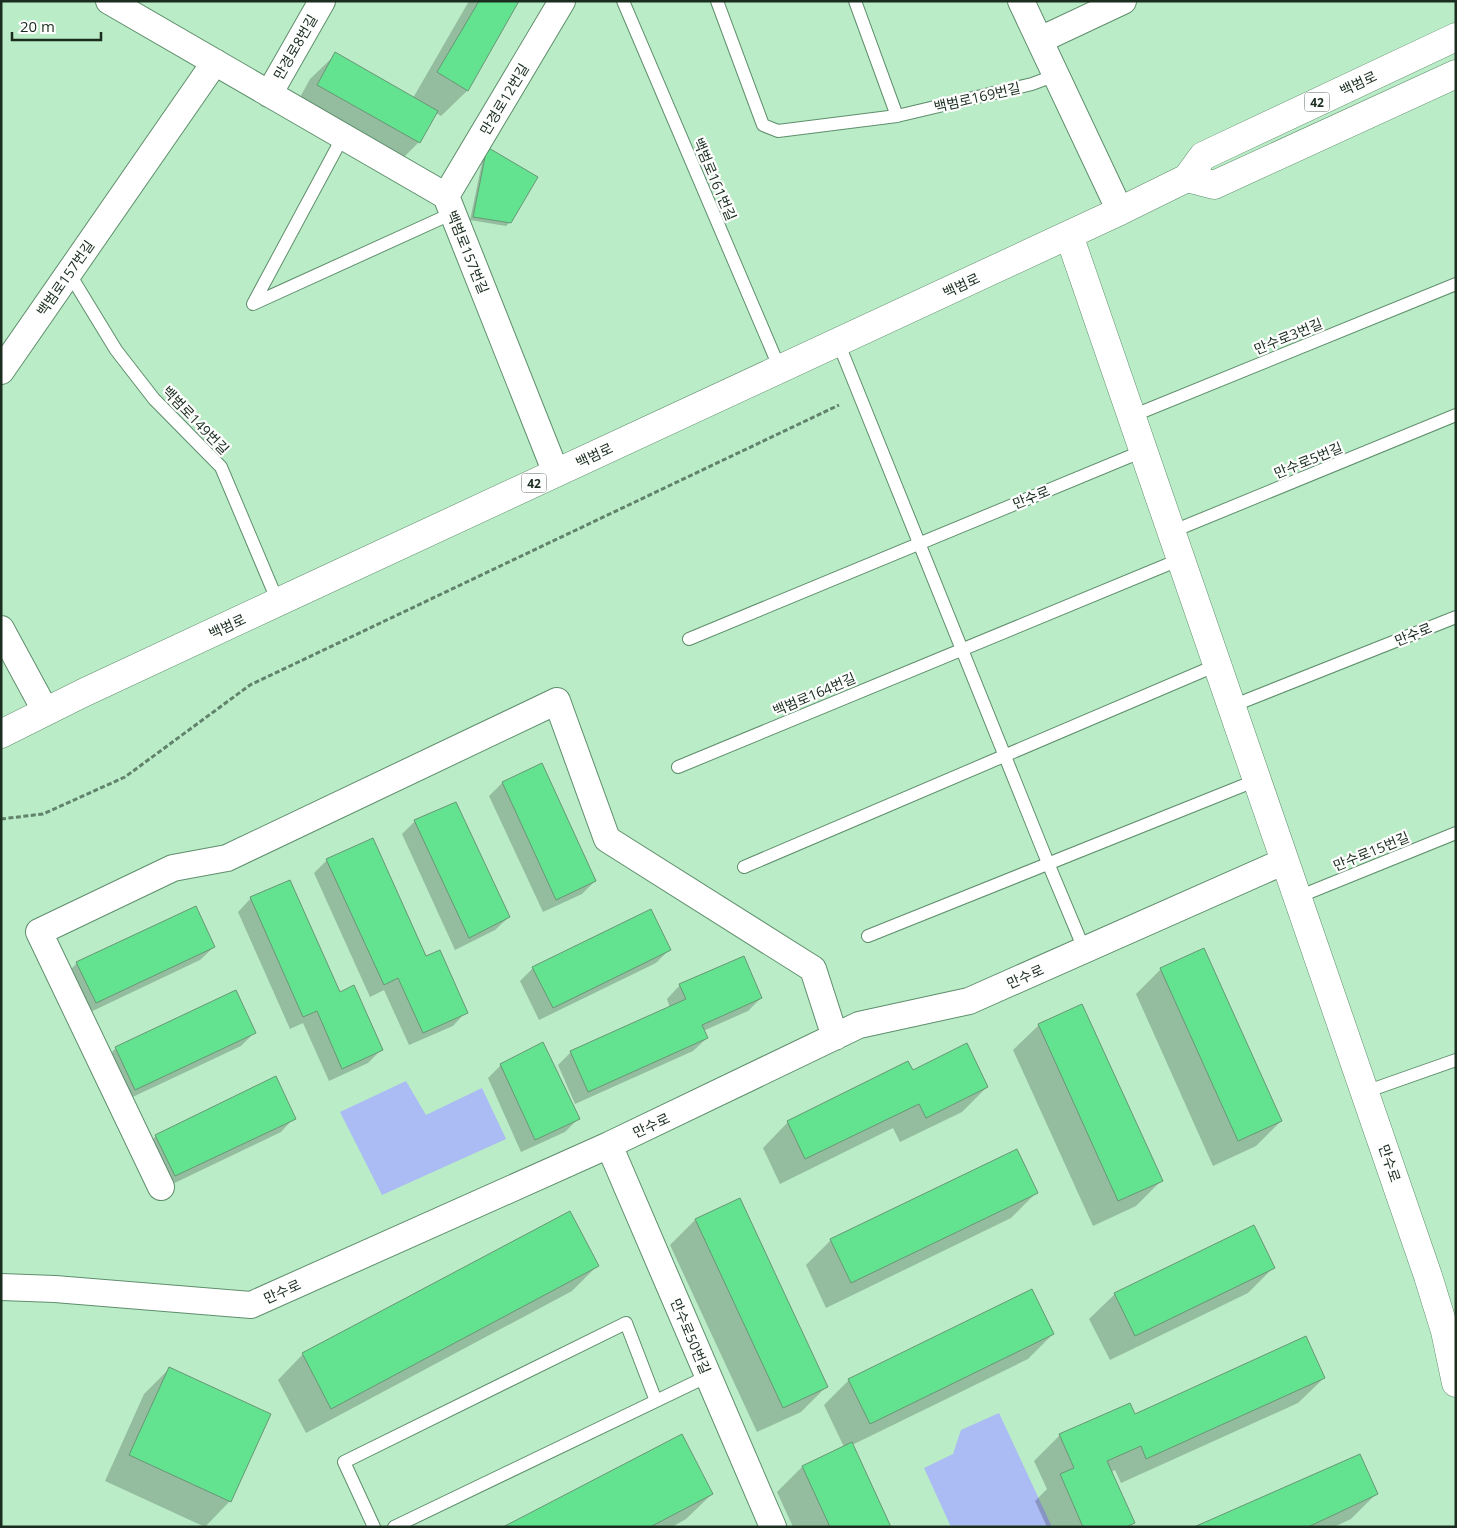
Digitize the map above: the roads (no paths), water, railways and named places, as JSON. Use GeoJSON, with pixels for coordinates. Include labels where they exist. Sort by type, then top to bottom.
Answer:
{"type":"FeatureCollection","features":[{"type":"Feature","properties":{"kind":"main road","name":"백범로"},"geometry":{"type":"LineString","coordinates":[[1,734],[278,602],[1120,211],[1187,178],[1203,156],[1456,37]]}},
{"type":"Feature","properties":{"kind":"main road","name":"42"},"geometry":{"type":"LineString","coordinates":[[1187,178],[1214,185],[1456,74]]}},
{"type":"Feature","properties":{"kind":"main road","name":"만수로"},"geometry":{"type":"LineString","coordinates":[[1069,235],[1431,1285],[1445,1331],[1456,1383]]}},
{"type":"Feature","properties":{"kind":"street","name":"백범로157번길"},"geometry":{"type":"LineString","coordinates":[[109,1],[337,133],[449,204],[556,473]]}},
{"type":"Feature","properties":{"kind":"street","name":"만경로8번길"},"geometry":{"type":"LineString","coordinates":[[269,94],[322,1]]}},
{"type":"Feature","properties":{"kind":"street","name":"만경로12번길"},"geometry":{"type":"LineString","coordinates":[[449,204],[562,1]]}},
{"type":"Feature","properties":{"kind":"street"},"geometry":{"type":"LineString","coordinates":[[1021,1],[1120,211]]}},
{"type":"Feature","properties":{"kind":"street"},"geometry":{"type":"LineString","coordinates":[[1040,40],[1124,1]]}},
{"type":"Feature","properties":{"kind":"street","name":"백범로157번길"},"geometry":{"type":"LineString","coordinates":[[1,371],[215,62]]}},
{"type":"Feature","properties":{"kind":"street"},"geometry":{"type":"LineString","coordinates":[[1,629],[46,712]]}},
{"type":"Feature","properties":{"kind":"street"},"geometry":{"type":"LineString","coordinates":[[161,1187],[38,932],[173,868],[227,858],[557,701],[608,839],[813,969],[835,1037]]}},
{"type":"Feature","properties":{"kind":"street","name":"만수로"},"geometry":{"type":"LineString","coordinates":[[1,1287],[251,1305],[609,1145],[859,1025],[969,1001],[1285,861]]}},
{"type":"Feature","properties":{"kind":"street","name":"만수로50번길"},"geometry":{"type":"LineString","coordinates":[[609,1145],[773,1527]]}},
{"type":"Feature","properties":{"kind":"lane","name":"백범로161번길"},"geometry":{"type":"LineString","coordinates":[[623,1],[780,369]]}},
{"type":"Feature","properties":{"kind":"lane","name":"백범로169번길"},"geometry":{"type":"LineString","coordinates":[[717,1],[763,125],[778,131],[897,116],[1032,84],[1056,75]]}},
{"type":"Feature","properties":{"kind":"lane"},"geometry":{"type":"LineString","coordinates":[[855,1],[897,116]]}},
{"type":"Feature","properties":{"kind":"lane"},"geometry":{"type":"LineString","coordinates":[[337,133],[340,142],[253,304],[449,204]]}},
{"type":"Feature","properties":{"kind":"lane","name":"백범로149번길"},"geometry":{"type":"LineString","coordinates":[[69,273],[116,350],[154,399],[221,467],[278,602]]}},
{"type":"Feature","properties":{"kind":"lane","name":"만수로3번길"},"geometry":{"type":"LineString","coordinates":[[1132,416],[1456,284]]}},
{"type":"Feature","properties":{"kind":"lane"},"geometry":{"type":"LineString","coordinates":[[838,342],[1084,950]]}},
{"type":"Feature","properties":{"kind":"lane","name":"만수로5번길"},"geometry":{"type":"LineString","coordinates":[[1171,532],[1456,415]]}},
{"type":"Feature","properties":{"kind":"lane","name":"만수로"},"geometry":{"type":"LineString","coordinates":[[920,543],[1143,451]]}},
{"type":"Feature","properties":{"kind":"lane"},"geometry":{"type":"LineString","coordinates":[[689,639],[920,543]]}},
{"type":"Feature","properties":{"kind":"lane"},"geometry":{"type":"LineString","coordinates":[[962,649],[1181,558]]}},
{"type":"Feature","properties":{"kind":"lane","name":"만수로"},"geometry":{"type":"LineString","coordinates":[[1232,706],[1456,617]]}},
{"type":"Feature","properties":{"kind":"lane","name":"백범로164번길"},"geometry":{"type":"LineString","coordinates":[[678,767],[962,649]]}},
{"type":"Feature","properties":{"kind":"lane"},"geometry":{"type":"LineString","coordinates":[[744,866],[1218,665]]}},
{"type":"Feature","properties":{"kind":"lane"},"geometry":{"type":"LineString","coordinates":[[868,936],[1257,780]]}},
{"type":"Feature","properties":{"kind":"lane","name":"만수로15번길"},"geometry":{"type":"LineString","coordinates":[[1298,897],[1456,833]]}},
{"type":"Feature","properties":{"kind":"lane"},"geometry":{"type":"LineString","coordinates":[[1365,1092],[1456,1060]]}},
{"type":"Feature","properties":{"kind":"lane"},"geometry":{"type":"LineString","coordinates":[[374,1527],[344,1462],[626,1323],[656,1401]]}},
{"type":"Feature","properties":{"kind":"lane"},"geometry":{"type":"LineString","coordinates":[[394,1527],[708,1376]]}}]}
